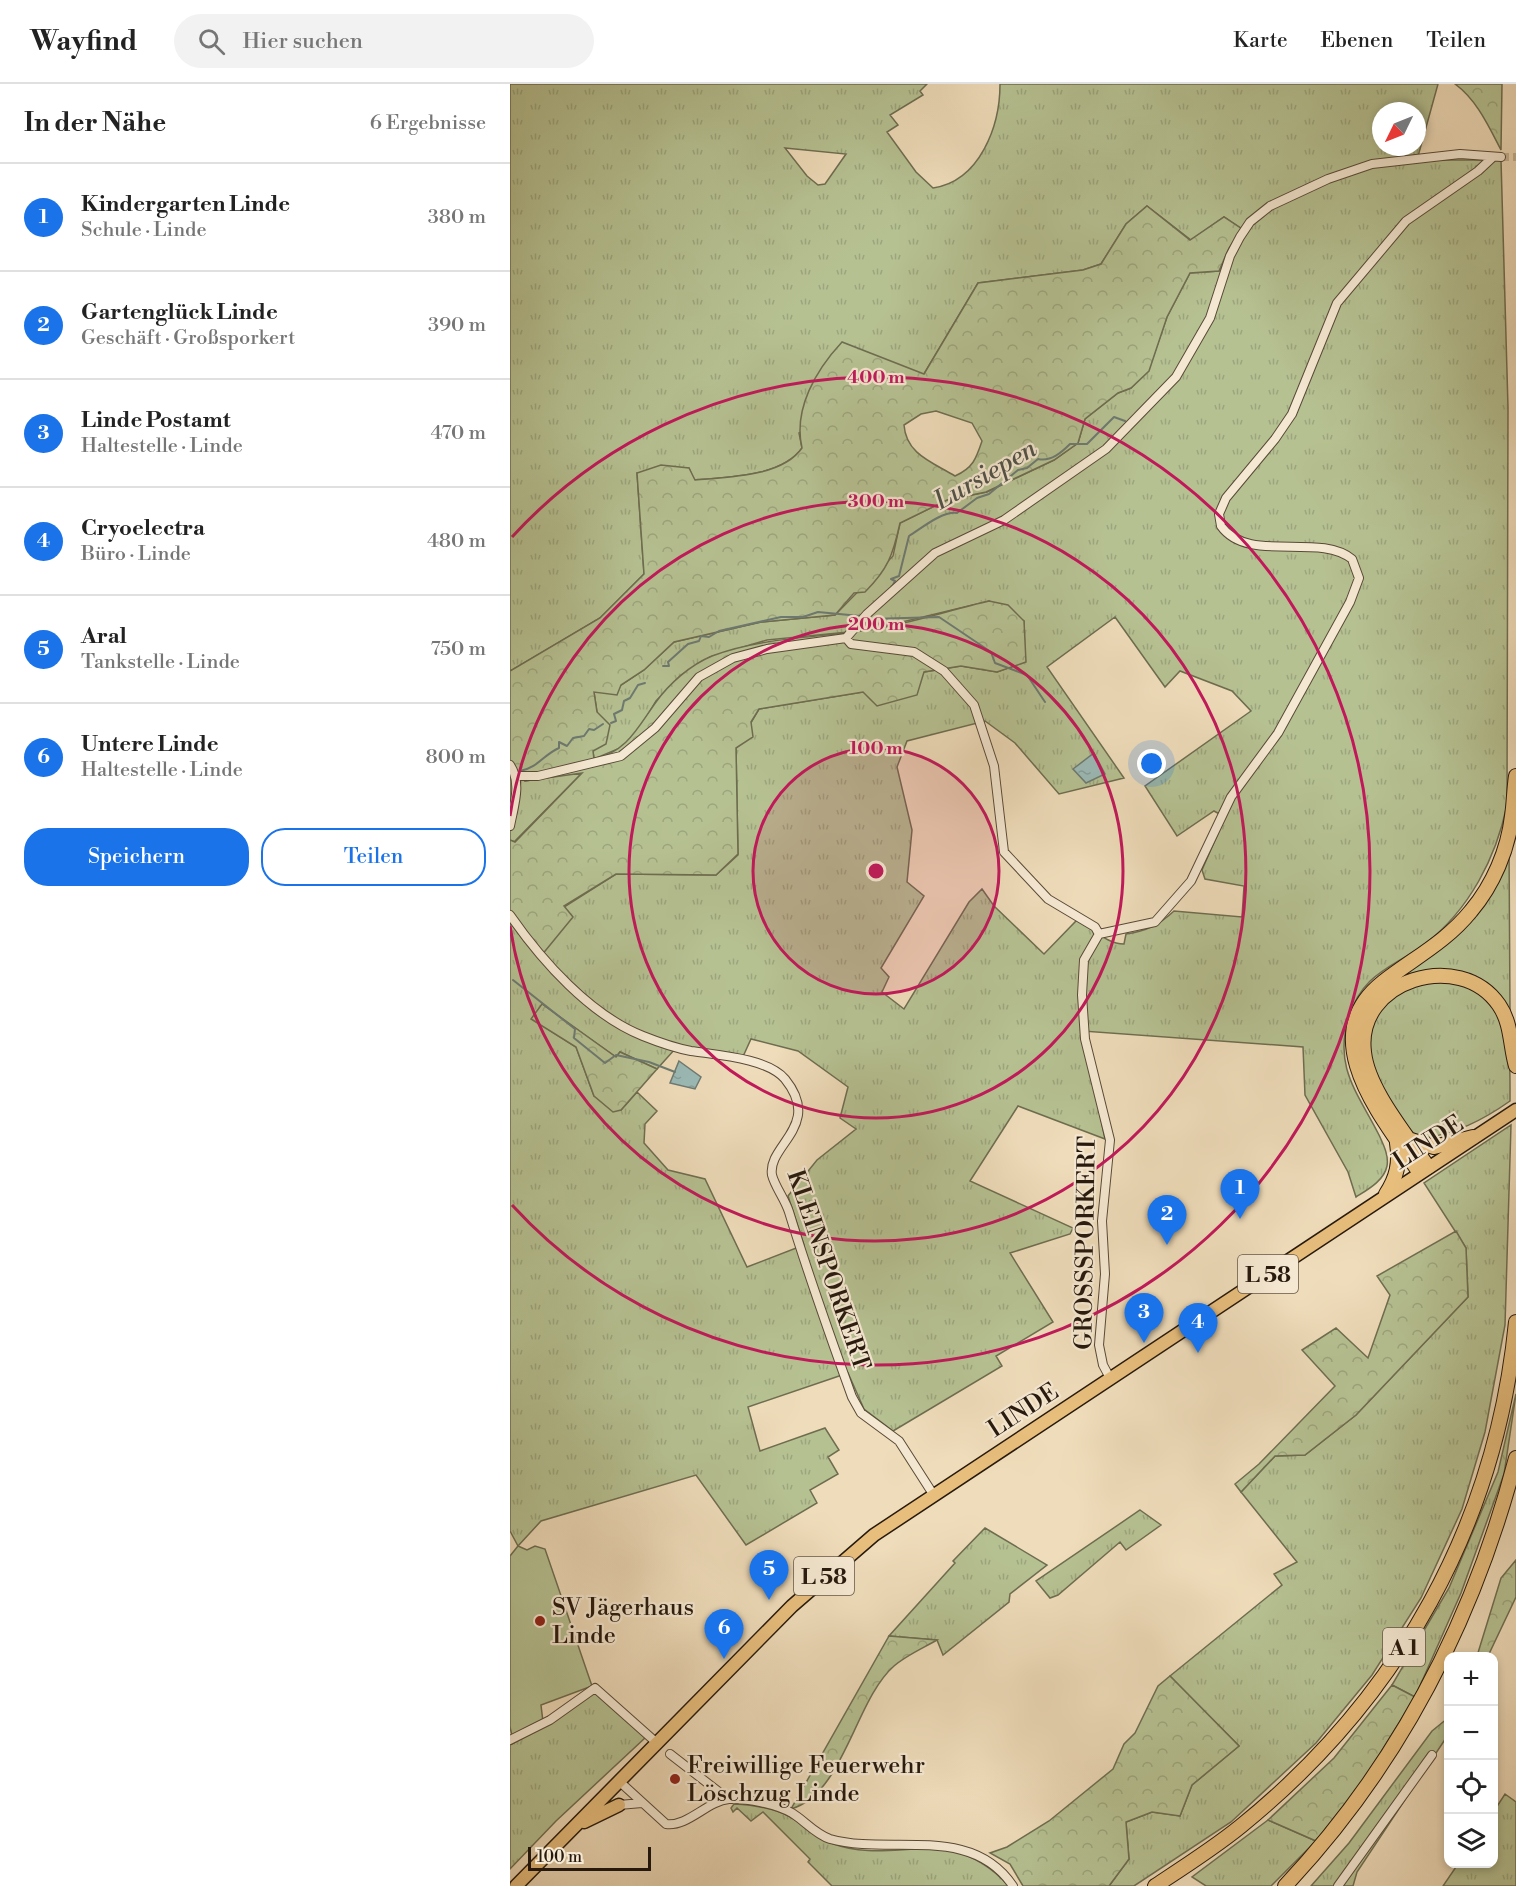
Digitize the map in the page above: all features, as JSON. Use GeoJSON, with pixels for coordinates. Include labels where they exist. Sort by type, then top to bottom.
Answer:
{"type":"FeatureCollection","features":[{"type":"Feature","properties":{"kind":"highway"},"geometry":{"type":"LineString","coordinates":[[1424,1170],[1396,1138],[1359,1076],[1353,1050],[1355,1024],[1372,992],[1446,939],[1473,910],[1484,892],[1507,840],[1516,776]]}},
{"type":"Feature","properties":{"kind":"highway"},"geometry":{"type":"LineString","coordinates":[[1424,1170],[1411,1140],[1371,1076],[1364,1052],[1364,1034],[1368,1017],[1388,992],[1407,981],[1431,977],[1455,979],[1480,988],[1499,1005],[1507,1020],[1516,1066]]}},
{"type":"Feature","properties":{"kind":"highway"},"geometry":{"type":"LineString","coordinates":[[1411,1140],[1434,1147],[1473,1137]]}},
{"type":"Feature","properties":{"kind":"highway"},"geometry":{"type":"LineString","coordinates":[[1386,1194],[1394,1181],[1399,1162],[1396,1138]]}},
{"type":"Feature","properties":{"kind":"highway","name":"A 1"},"geometry":{"type":"LineString","coordinates":[[1155,1886],[1241,1826],[1300,1773],[1343,1727],[1392,1666],[1437,1591],[1478,1496],[1499,1430],[1516,1322]]}},
{"type":"Feature","properties":{"kind":"highway","name":"A 1"},"geometry":{"type":"LineString","coordinates":[[1285,1886],[1358,1800],[1410,1720],[1450,1646],[1500,1521],[1516,1458]]}},
{"type":"Feature","properties":{"kind":"highway"},"geometry":{"type":"LineString","coordinates":[[1500,1521],[1516,1496]]}},
{"type":"Feature","properties":{"kind":"main road","name":"LINDE"},"geometry":{"type":"LineString","coordinates":[[658,1744],[821,1579],[874,1535],[1511,1113]]}},
{"type":"Feature","properties":{"kind":"main road","name":"L 58"},"geometry":{"type":"LineString","coordinates":[[516,1886],[658,1744]]}},
{"type":"Feature","properties":{"kind":"main road"},"geometry":{"type":"LineString","coordinates":[[577,1825],[619,1805]]}},
{"type":"Feature","properties":{"kind":"street"},"geometry":{"type":"LineString","coordinates":[[516,776],[538,776],[621,756],[655,728],[699,677],[734,658],[767,649],[846,638],[867,614],[935,554],[1004,520],[1111,445],[1164,391],[1203,333],[1230,256],[1240,237],[1257,215],[1279,201],[1366,165],[1398,159],[1460,154],[1497,157],[1406,221],[1337,303],[1292,414],[1221,506],[1221,526],[1230,536],[1253,544],[1338,551],[1352,559],[1359,578],[1350,602],[1287,718],[1231,797],[1191,881],[1155,922],[1099,934],[1095,927],[1048,899],[1004,852],[994,766],[974,705],[936,664],[914,652],[851,644],[846,638]]}},
{"type":"Feature","properties":{"kind":"street"},"geometry":{"type":"LineString","coordinates":[[510,765],[516,776],[517,791],[510,826]]}},
{"type":"Feature","properties":{"kind":"street","name":"KLEINSPORKERT"},"geometry":{"type":"LineString","coordinates":[[510,915],[564,978],[597,1010],[622,1025],[641,1036],[677,1048],[718,1054],[765,1066],[784,1078],[794,1097],[798,1116],[793,1133],[776,1157],[772,1171],[773,1178],[785,1200],[852,1397],[861,1413],[898,1441],[933,1494]]}},
{"type":"Feature","properties":{"kind":"street","name":"GROSSSPORKERT"},"geometry":{"type":"LineString","coordinates":[[1099,934],[1084,960],[1082,995],[1086,1039],[1110,1140],[1102,1221],[1105,1274],[1099,1345],[1103,1365],[1110,1378]]}},
{"type":"Feature","properties":{"kind":"street"},"geometry":{"type":"LineString","coordinates":[[510,1740],[550,1720],[595,1688],[658,1744]]}},
{"type":"Feature","properties":{"kind":"street"},"geometry":{"type":"LineString","coordinates":[[670,1754],[728,1799],[785,1810],[828,1839],[864,1846],[921,1844],[951,1847],[992,1863],[1013,1886]]}},
{"type":"Feature","properties":{"kind":"street"},"geometry":{"type":"LineString","coordinates":[[1338,1886],[1432,1755]]}},
{"type":"Feature","properties":{"kind":"street"},"geometry":{"type":"LineString","coordinates":[[620,1782],[666,1824],[672,1824],[728,1799]]}},
{"type":"Feature","properties":{"kind":"street"},"geometry":{"type":"LineString","coordinates":[[619,1805],[642,1803]]}},
{"type":"Feature","properties":{"kind":"green space"},"geometry":{"type":"Polygon","coordinates":[[[510,84],[927,84],[920,91],[923,95],[890,115],[898,125],[887,132],[916,172],[933,188],[963,175],[975,163],[991,134],[996,117],[1000,84],[1438,84],[1426,127],[1426,102],[1372,102],[1372,156],[1418,156],[1417,160],[1501,160],[1508,407],[1507,805],[1496,844],[1468,899],[1441,930],[1426,943],[1371,980],[1362,990],[1349,1017],[1344,1051],[1346,1065],[1356,1092],[1384,1146],[1387,1162],[1385,1171],[1374,1184],[1356,1197],[1348,1172],[1305,1095],[1303,1047],[1083,1031],[1105,1139],[1018,1106],[970,1181],[1073,1228],[1070,1234],[1010,1253],[1053,1322],[996,1356],[1002,1366],[893,1431],[864,1409],[848,1373],[748,1407],[760,1451],[825,1428],[839,1450],[828,1457],[838,1474],[810,1490],[817,1503],[746,1545],[696,1475],[541,1521],[518,1546],[510,1531],[510,917],[541,956],[597,1010],[643,1035],[599,1009],[543,954],[564,907],[616,874],[716,875],[738,855],[736,748],[759,709],[863,692],[924,672],[961,666],[997,672],[1025,662],[1024,621],[989,601],[869,630],[767,640],[710,657],[681,675],[656,701],[639,730],[625,746],[594,759],[597,712],[594,692],[621,685],[644,670],[674,642],[761,622],[835,615],[893,556],[900,523],[947,500],[987,492],[1054,460],[1078,443],[1085,419],[1118,393],[1131,388],[1149,369],[1167,317],[1190,273],[1219,271],[1229,248],[1242,229],[1224,217],[1191,240],[1147,206],[1126,224],[1101,264],[1083,270],[978,283],[924,374],[799,433],[802,448],[793,458],[781,465],[753,474],[694,480],[689,468],[637,473],[644,574],[600,618],[510,671],[510,84]],[[785,148],[807,176],[818,185],[825,184],[846,154],[785,148]],[[1115,617],[1047,667],[1124,778],[1059,794],[1015,743],[985,721],[907,741],[897,767],[912,830],[907,882],[924,896],[881,968],[889,977],[882,992],[904,1009],[969,902],[982,889],[994,906],[1044,954],[1077,920],[1105,938],[1124,944],[1126,934],[1152,927],[1174,911],[1242,917],[1244,886],[1205,879],[1202,870],[1225,817],[1214,811],[1177,836],[1145,786],[1251,711],[1232,691],[1180,671],[1165,687],[1115,617]],[[542,1005],[532,1019],[576,1047],[594,1096],[621,1110],[637,1092],[657,1111],[645,1124],[644,1143],[668,1170],[705,1179],[747,1267],[804,1245],[788,1196],[817,1160],[856,1129],[840,1118],[848,1087],[798,1051],[751,1039],[741,1061],[675,1049],[657,1069],[620,1052],[616,1057],[542,1005]]]}},
{"type":"Feature","properties":{"kind":"green space"},"geometry":{"type":"Polygon","coordinates":[[[1455,84],[1502,84],[1501,150],[1476,106],[1455,84]]]}},
{"type":"Feature","properties":{"kind":"green space"},"geometry":{"type":"Polygon","coordinates":[[[1147,206],[1190,240],[1224,217],[1242,229],[1229,248],[1219,271],[1190,273],[1167,317],[1149,371],[1131,388],[1118,393],[1085,419],[1078,443],[1054,460],[986,492],[947,500],[900,523],[892,553],[879,576],[865,592],[854,593],[835,615],[761,622],[674,642],[644,670],[621,685],[617,695],[594,692],[597,712],[610,725],[606,744],[593,751],[594,759],[615,751],[631,737],[661,695],[688,670],[712,656],[750,645],[884,627],[989,601],[1008,605],[1024,621],[1026,662],[997,672],[961,666],[924,672],[917,695],[877,706],[863,692],[759,709],[751,722],[753,737],[736,748],[738,854],[716,875],[616,874],[564,906],[573,917],[541,956],[510,917],[510,840],[515,842],[582,773],[525,781],[510,772],[510,671],[600,618],[644,574],[637,473],[661,465],[689,468],[695,480],[753,474],[781,465],[793,458],[802,448],[801,419],[809,391],[832,353],[842,342],[924,374],[978,283],[1083,270],[1101,264],[1126,224],[1147,206]],[[936,411],[921,414],[904,425],[906,435],[915,450],[955,476],[966,470],[973,462],[982,441],[972,423],[936,411]]]}},
{"type":"Feature","properties":{"kind":"green space"},"geometry":{"type":"Polygon","coordinates":[[[510,772],[525,781],[583,772],[514,842],[510,840],[510,772]]]}},
{"type":"Feature","properties":{"kind":"green space"},"geometry":{"type":"Polygon","coordinates":[[[1509,843],[1510,1014],[1491,992],[1467,978],[1441,972],[1416,975],[1392,985],[1374,1001],[1362,1024],[1360,1052],[1368,1080],[1382,1107],[1417,1156],[1414,1158],[1378,1106],[1366,1084],[1356,1047],[1358,1025],[1366,1007],[1380,992],[1450,939],[1470,917],[1493,882],[1509,843]]]}},
{"type":"Feature","properties":{"kind":"green space"},"geometry":{"type":"Polygon","coordinates":[[[1422,982],[1457,984],[1483,995],[1494,1006],[1501,1020],[1506,1035],[1510,1069],[1510,1101],[1471,1124],[1429,1137],[1427,1142],[1409,1129],[1392,1107],[1373,1071],[1368,1047],[1371,1023],[1382,1004],[1422,982]]]}},
{"type":"Feature","properties":{"kind":"green space"},"geometry":{"type":"Polygon","coordinates":[[[542,1004],[616,1057],[620,1052],[657,1069],[621,1110],[613,1112],[594,1096],[576,1047],[531,1019],[542,1004]]]}},
{"type":"Feature","properties":{"kind":"green space"},"geometry":{"type":"Polygon","coordinates":[[[1511,1125],[1505,1325],[1485,1432],[1462,1509],[1421,1598],[1372,1675],[1316,1743],[1231,1822],[1134,1886],[1109,1886],[1129,1859],[1126,1822],[1152,1812],[1180,1816],[1192,1785],[1239,1746],[1170,1676],[1282,1585],[1274,1574],[1297,1562],[1241,1492],[1275,1456],[1305,1455],[1356,1415],[1468,1297],[1466,1248],[1424,1183],[1511,1125]]]}},
{"type":"Feature","properties":{"kind":"green space"},"geometry":{"type":"Polygon","coordinates":[[[1456,1231],[1466,1248],[1468,1297],[1356,1415],[1305,1455],[1275,1456],[1241,1492],[1235,1484],[1259,1464],[1335,1386],[1302,1350],[1336,1328],[1368,1358],[1390,1295],[1377,1276],[1456,1231]]]}},
{"type":"Feature","properties":{"kind":"green space"},"geometry":{"type":"Polygon","coordinates":[[[1516,1394],[1504,1474],[1461,1593],[1415,1697],[1392,1685],[1449,1588],[1498,1472],[1516,1394]]]}},
{"type":"Feature","properties":{"kind":"green space"},"geometry":{"type":"Polygon","coordinates":[[[1140,1510],[1161,1525],[1126,1550],[1120,1542],[1058,1595],[1050,1598],[1036,1581],[1140,1510]]]}},
{"type":"Feature","properties":{"kind":"green space"},"geometry":{"type":"Polygon","coordinates":[[[985,1528],[1047,1565],[1010,1594],[1009,1602],[943,1655],[937,1640],[889,1636],[955,1563],[953,1561],[985,1528]]]}},
{"type":"Feature","properties":{"kind":"green space","name":"SV Jägerhaus Linde"},"geometry":{"type":"Polygon","coordinates":[[[518,1546],[527,1550],[535,1546],[545,1549],[592,1686],[541,1705],[543,1722],[512,1736],[510,1727],[510,1556],[518,1546]]]}},
{"type":"Feature","properties":{"kind":"green space"},"geometry":{"type":"Polygon","coordinates":[[[1516,1560],[1516,1597],[1490,1652],[1478,1652],[1501,1578],[1516,1560]]]}},
{"type":"Feature","properties":{"kind":"green space"},"geometry":{"type":"Polygon","coordinates":[[[889,1636],[937,1640],[898,1662],[881,1681],[837,1766],[824,1785],[809,1800],[791,1809],[889,1636]]]}},
{"type":"Feature","properties":{"kind":"green space"},"geometry":{"type":"Polygon","coordinates":[[[1170,1676],[1239,1746],[1192,1785],[1180,1816],[1152,1812],[1126,1822],[1129,1859],[1109,1886],[1023,1886],[1010,1864],[990,1853],[1007,1847],[1049,1821],[1113,1769],[1124,1744],[1135,1733],[1158,1686],[1170,1676]]]}},
{"type":"Feature","properties":{"kind":"green space"},"geometry":{"type":"Polygon","coordinates":[[[1392,1685],[1415,1697],[1363,1781],[1316,1841],[1268,1820],[1334,1758],[1392,1685]]]}},
{"type":"Feature","properties":{"kind":"green space"},"geometry":{"type":"Polygon","coordinates":[[[596,1691],[646,1737],[556,1821],[510,1869],[510,1745],[552,1722],[596,1691]]]}},
{"type":"Feature","properties":{"kind":"green space"},"geometry":{"type":"Polygon","coordinates":[[[1444,1721],[1444,1741],[1357,1872],[1353,1886],[1311,1886],[1349,1843],[1432,1731],[1444,1721]]]}},
{"type":"Feature","properties":{"kind":"green space"},"geometry":{"type":"Polygon","coordinates":[[[1505,1794],[1516,1802],[1516,1886],[1443,1886],[1455,1868],[1498,1868],[1498,1805],[1505,1794]]]}},
{"type":"Feature","properties":{"kind":"green space"},"geometry":{"type":"Polygon","coordinates":[[[734,1804],[772,1809],[797,1821],[831,1843],[855,1849],[943,1850],[964,1855],[986,1866],[1009,1886],[832,1886],[808,1862],[810,1859],[763,1812],[751,1821],[737,1808],[733,1812],[731,1808],[734,1804]]]}},
{"type":"Feature","properties":{"kind":"green space"},"geometry":{"type":"Polygon","coordinates":[[[1268,1820],[1316,1841],[1271,1886],[1206,1886],[1192,1877],[1268,1820]]]}},
{"type":"Feature","properties":{"kind":"water"},"geometry":{"type":"Polygon","coordinates":[[[1094,753],[1105,774],[1086,783],[1073,769],[1094,753]]]}},
{"type":"Feature","properties":{"kind":"water"},"geometry":{"type":"Polygon","coordinates":[[[679,1061],[701,1077],[695,1089],[670,1083],[679,1061]]]}},
{"type":"Feature","properties":{"kind":"waterway","name":"Lursiepen"},"geometry":{"type":"LineString","coordinates":[[892,587],[895,581],[891,579],[899,576],[909,536],[939,517],[957,513],[977,498],[989,494],[1018,470],[1027,468],[1038,459],[1052,458],[1070,444],[1087,444],[1114,417],[1125,421]]}},
{"type":"Feature","properties":{"kind":"waterway","name":"Lursiepen"},"geometry":{"type":"LineString","coordinates":[[663,666],[669,666],[668,662],[688,644],[699,641],[701,636],[709,637],[719,631],[781,617],[803,617],[818,612],[860,616]]}},
{"type":"Feature","properties":{"kind":"waterway"},"geometry":{"type":"LineString","coordinates":[[870,619],[939,617],[991,652],[995,663],[1027,675],[1045,702]]}},
{"type":"Feature","properties":{"kind":"waterway","name":"Lursiepen"},"geometry":{"type":"LineString","coordinates":[[611,723],[616,721],[614,714],[622,710],[624,701],[630,698],[638,685],[645,683]]}},
{"type":"Feature","properties":{"kind":"waterway","name":"Lursiepen"},"geometry":{"type":"LineString","coordinates":[[520,771],[532,767],[559,748],[559,742],[567,746],[573,738],[584,736],[589,729],[594,730],[603,724]]}},
{"type":"Feature","properties":{"kind":"waterway"},"geometry":{"type":"LineString","coordinates":[[513,980],[575,1029],[574,1038],[605,1063],[616,1055],[649,1062],[675,1072]]}},
{"type":"Feature","properties":{"kind":"tunnel"},"geometry":{"type":"LineString","coordinates":[[1501,157],[1516,157]]}},
{"type":"Feature","properties":{"kind":"place","name":"Kindergarten Linde"},"geometry":{"type":"Point","coordinates":[1240,1219]}},
{"type":"Feature","properties":{"kind":"place","name":"Gartenglück Linde"},"geometry":{"type":"Point","coordinates":[1167,1245]}},
{"type":"Feature","properties":{"kind":"place","name":"Linde Postamt"},"geometry":{"type":"Point","coordinates":[1144,1343]}},
{"type":"Feature","properties":{"kind":"place","name":"Cryoelectra"},"geometry":{"type":"Point","coordinates":[1198,1353]}},
{"type":"Feature","properties":{"kind":"place","name":"Aral"},"geometry":{"type":"Point","coordinates":[769,1600]}},
{"type":"Feature","properties":{"kind":"place","name":"SV Jägerhaus Linde"},"geometry":{"type":"Point","coordinates":[540,1621]}},
{"type":"Feature","properties":{"kind":"place","name":"Untere Linde"},"geometry":{"type":"Point","coordinates":[724,1659]}},
{"type":"Feature","properties":{"kind":"place","name":"Freiwillige Feuerwehr Löschzug Linde"},"geometry":{"type":"Point","coordinates":[675,1779]}}]}
